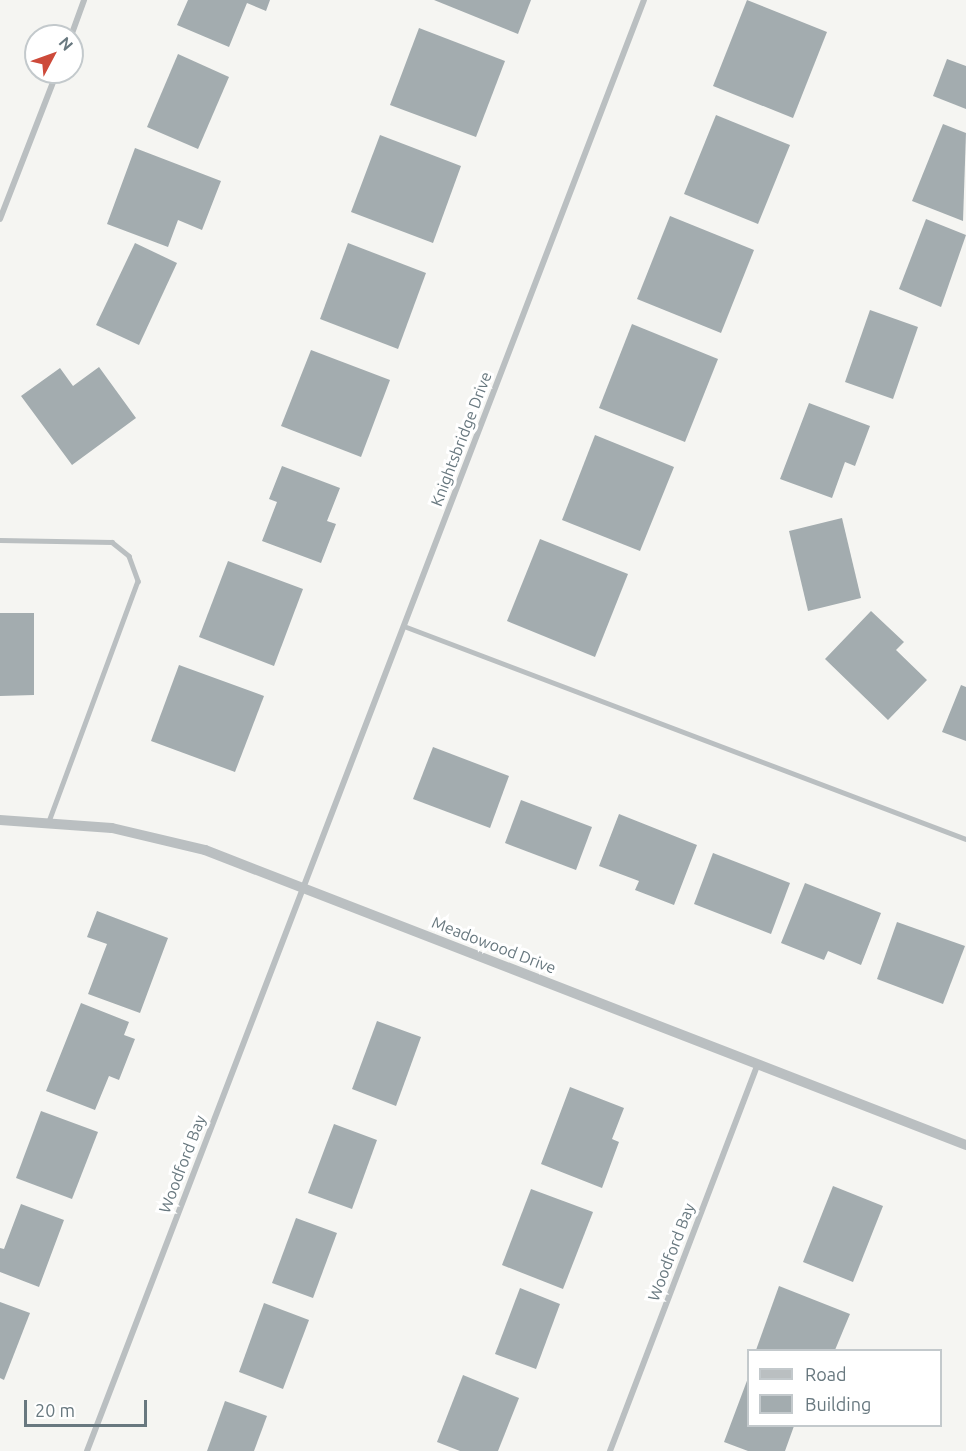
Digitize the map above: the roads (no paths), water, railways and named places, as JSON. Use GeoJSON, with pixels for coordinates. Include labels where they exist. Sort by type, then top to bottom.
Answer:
{"type":"FeatureCollection","features":[{"type":"Feature","properties":{"kind":"street"},"geometry":{"type":"LineString","coordinates":[[75,24],[84,0]]}},
{"type":"Feature","properties":{"kind":"street","name":"Knightsbridge Drive"},"geometry":{"type":"LineString","coordinates":[[303,886],[644,0]]}},
{"type":"Feature","properties":{"kind":"street"},"geometry":{"type":"LineString","coordinates":[[0,219],[52,84]]}},
{"type":"Feature","properties":{"kind":"street","name":"Meadowood Drive"},"geometry":{"type":"LineString","coordinates":[[0,820],[50,821],[164,839],[303,886],[966,1145]]}},
{"type":"Feature","properties":{"kind":"street","name":"Woodford Bay"},"geometry":{"type":"LineString","coordinates":[[87,1451],[303,886]]}},
{"type":"Feature","properties":{"kind":"street","name":"Woodford Bay"},"geometry":{"type":"LineString","coordinates":[[610,1451],[758,1064]]}},
{"type":"Feature","properties":{"kind":"lane"},"geometry":{"type":"LineString","coordinates":[[0,540],[112,542],[129,556],[138,581],[50,821]]}},
{"type":"Feature","properties":{"kind":"lane"},"geometry":{"type":"LineString","coordinates":[[404,626],[966,839]]}}]}
